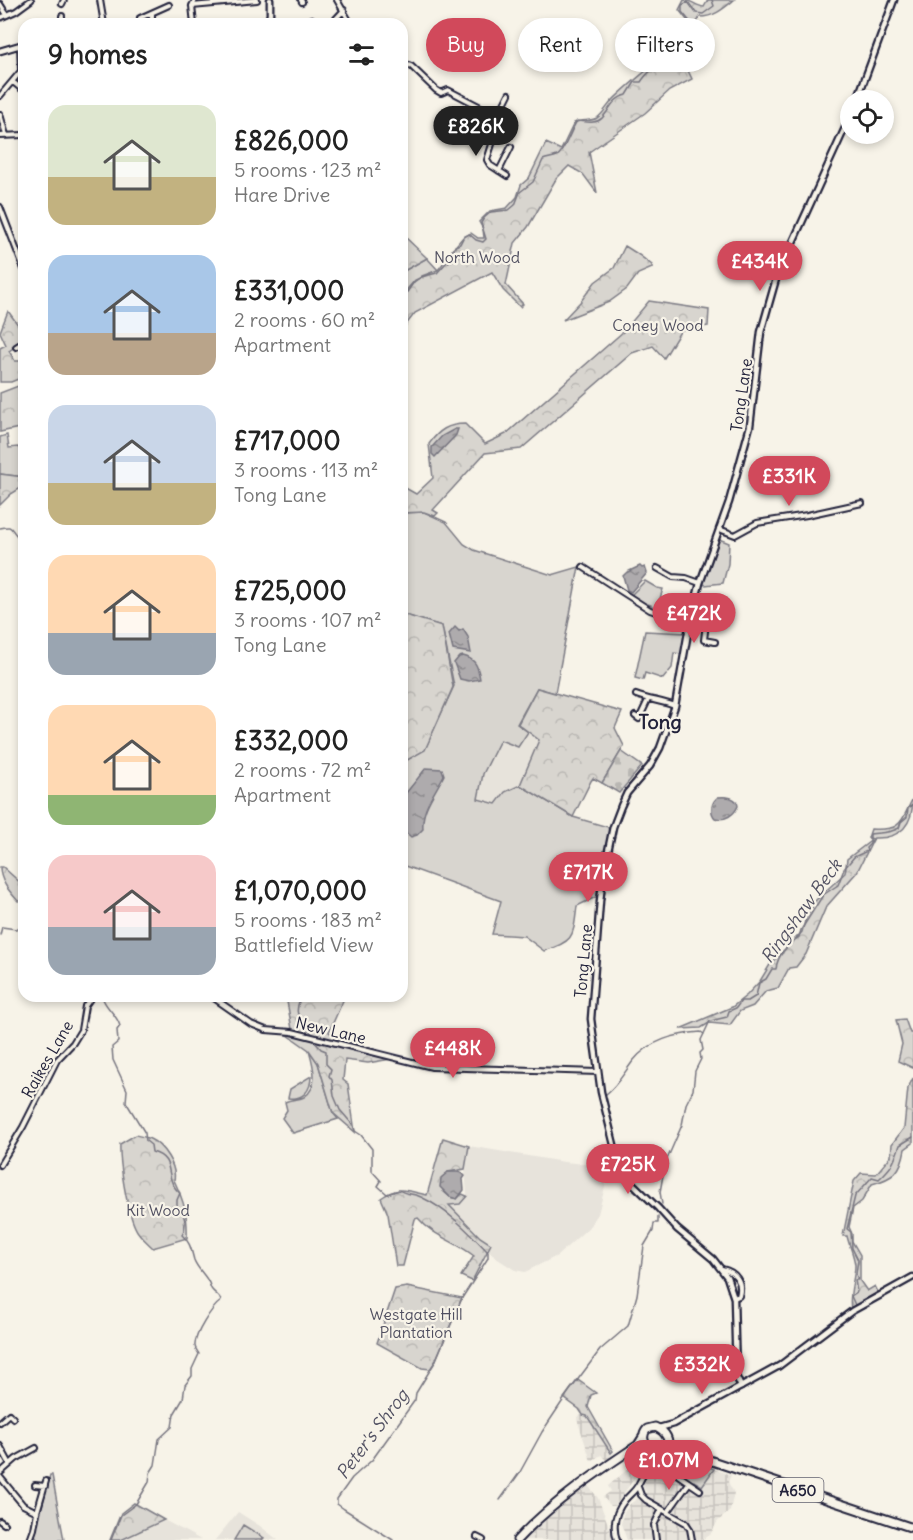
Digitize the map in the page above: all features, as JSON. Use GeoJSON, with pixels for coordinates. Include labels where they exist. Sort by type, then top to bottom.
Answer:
{"type":"FeatureCollection","features":[{"type":"Feature","properties":{"kind":"highway"},"geometry":{"type":"LineString","coordinates":[[517,1540],[587,1481],[638,1445],[647,1429],[659,1428]]}},
{"type":"Feature","properties":{"kind":"highway","name":"A650"},"geometry":{"type":"LineString","coordinates":[[659,1428],[682,1451]]}},
{"type":"Feature","properties":{"kind":"highway"},"geometry":{"type":"LineString","coordinates":[[644,1437],[656,1450],[668,1446],[668,1439]]}},
{"type":"Feature","properties":{"kind":"highway","name":"A650"},"geometry":{"type":"LineString","coordinates":[[638,1445],[656,1450],[682,1451],[913,1528]]}},
{"type":"Feature","properties":{"kind":"street"},"geometry":{"type":"LineString","coordinates":[[0,18],[31,0]]}},
{"type":"Feature","properties":{"kind":"street"},"geometry":{"type":"LineString","coordinates":[[100,0],[103,18]]}},
{"type":"Feature","properties":{"kind":"street"},"geometry":{"type":"LineString","coordinates":[[190,4],[195,0]]}},
{"type":"Feature","properties":{"kind":"street"},"geometry":{"type":"LineString","coordinates":[[190,4],[257,0]]}},
{"type":"Feature","properties":{"kind":"street"},"geometry":{"type":"LineString","coordinates":[[269,18],[270,0]]}},
{"type":"Feature","properties":{"kind":"street"},"geometry":{"type":"LineString","coordinates":[[338,0],[348,18]]}},
{"type":"Feature","properties":{"kind":"street"},"geometry":{"type":"LineString","coordinates":[[861,90],[894,0]]}},
{"type":"Feature","properties":{"kind":"street"},"geometry":{"type":"LineString","coordinates":[[0,4],[7,15]]}},
{"type":"Feature","properties":{"kind":"street"},"geometry":{"type":"LineString","coordinates":[[190,4],[193,18]]}},
{"type":"Feature","properties":{"kind":"street"},"geometry":{"type":"LineString","coordinates":[[140,18],[170,5]]}},
{"type":"Feature","properties":{"kind":"street"},"geometry":{"type":"LineString","coordinates":[[337,18],[344,10]]}},
{"type":"Feature","properties":{"kind":"street"},"geometry":{"type":"LineString","coordinates":[[152,12],[152,18]]}},
{"type":"Feature","properties":{"kind":"street"},"geometry":{"type":"LineString","coordinates":[[0,51],[18,46]]}},
{"type":"Feature","properties":{"kind":"street"},"geometry":{"type":"LineString","coordinates":[[408,65],[441,93],[448,90],[498,116]]}},
{"type":"Feature","properties":{"kind":"street"},"geometry":{"type":"LineString","coordinates":[[0,96],[18,74]]}},
{"type":"Feature","properties":{"kind":"street"},"geometry":{"type":"LineString","coordinates":[[13,82],[18,86]]}},
{"type":"Feature","properties":{"kind":"street"},"geometry":{"type":"LineString","coordinates":[[507,176],[490,165],[487,160],[499,122],[498,116],[509,94]]}},
{"type":"Feature","properties":{"kind":"street"},"geometry":{"type":"LineString","coordinates":[[0,114],[6,135]]}},
{"type":"Feature","properties":{"kind":"street"},"geometry":{"type":"LineString","coordinates":[[0,136],[18,135]]}},
{"type":"Feature","properties":{"kind":"street","name":"Tong Lane"},"geometry":{"type":"LineString","coordinates":[[741,1387],[736,1376],[734,1298],[727,1277],[722,1269],[677,1229],[622,1172],[604,1112],[591,1008],[603,875],[613,826],[627,793],[647,770],[660,748],[675,706],[689,627],[700,583],[729,502],[750,426],[761,332],[776,279],[840,139]]}},
{"type":"Feature","properties":{"kind":"street"},"geometry":{"type":"LineString","coordinates":[[499,171],[512,147]]}},
{"type":"Feature","properties":{"kind":"street"},"geometry":{"type":"LineString","coordinates":[[0,207],[18,254]]}},
{"type":"Feature","properties":{"kind":"street"},"geometry":{"type":"LineString","coordinates":[[719,529],[735,535],[757,523],[862,503]]}},
{"type":"Feature","properties":{"kind":"street"},"geometry":{"type":"LineString","coordinates":[[583,567],[650,610],[680,620],[689,627]]}},
{"type":"Feature","properties":{"kind":"street"},"geometry":{"type":"LineString","coordinates":[[657,568],[673,577],[686,578],[700,583]]}},
{"type":"Feature","properties":{"kind":"street"},"geometry":{"type":"LineString","coordinates":[[691,618],[706,623],[704,640],[715,642]]}},
{"type":"Feature","properties":{"kind":"street"},"geometry":{"type":"LineString","coordinates":[[636,695],[648,700],[664,701],[675,706]]}},
{"type":"Feature","properties":{"kind":"street"},"geometry":{"type":"LineString","coordinates":[[635,716],[639,718],[648,700]]}},
{"type":"Feature","properties":{"kind":"street","name":"Raikes Lane"},"geometry":{"type":"LineString","coordinates":[[0,1165],[57,1060],[73,1043],[81,1030],[88,1002]]}},
{"type":"Feature","properties":{"kind":"street","name":"New Lane"},"geometry":{"type":"LineString","coordinates":[[220,1002],[251,1024],[432,1067],[598,1072]]}},
{"type":"Feature","properties":{"kind":"street","name":"Tong Lane"},"geometry":{"type":"LineString","coordinates":[[722,1269],[731,1271],[738,1277],[741,1290],[739,1296],[734,1298]]}},
{"type":"Feature","properties":{"kind":"street"},"geometry":{"type":"LineString","coordinates":[[659,1428],[673,1424],[779,1366],[852,1311],[913,1277]]}},
{"type":"Feature","properties":{"kind":"street"},"geometry":{"type":"LineString","coordinates":[[0,1422],[10,1415]]}},
{"type":"Feature","properties":{"kind":"street"},"geometry":{"type":"LineString","coordinates":[[668,1439],[669,1429],[673,1424]]}},
{"type":"Feature","properties":{"kind":"street"},"geometry":{"type":"LineString","coordinates":[[0,1446],[10,1464]]}},
{"type":"Feature","properties":{"kind":"street"},"geometry":{"type":"LineString","coordinates":[[36,1448],[31,1454],[16,1459],[0,1475],[23,1505],[37,1512]]}},
{"type":"Feature","properties":{"kind":"street"},"geometry":{"type":"LineString","coordinates":[[617,1540],[614,1530],[615,1518],[638,1486],[656,1450]]}},
{"type":"Feature","properties":{"kind":"street"},"geometry":{"type":"LineString","coordinates":[[678,1475],[700,1490]]}},
{"type":"Feature","properties":{"kind":"street"},"geometry":{"type":"LineString","coordinates":[[668,1512],[688,1483]]}},
{"type":"Feature","properties":{"kind":"street"},"geometry":{"type":"LineString","coordinates":[[32,1540],[37,1512],[46,1484],[35,1485]]}},
{"type":"Feature","properties":{"kind":"street"},"geometry":{"type":"LineString","coordinates":[[638,1486],[644,1498],[687,1525],[692,1540]]}},
{"type":"Feature","properties":{"kind":"street"},"geometry":{"type":"LineString","coordinates":[[628,1497],[639,1492]]}},
{"type":"Feature","properties":{"kind":"street"},"geometry":{"type":"LineString","coordinates":[[656,1540],[654,1526],[662,1509]]}},
{"type":"Feature","properties":{"kind":"street"},"geometry":{"type":"LineString","coordinates":[[477,1537],[483,1540]]}},
{"type":"Feature","properties":{"kind":"shaded area"},"geometry":{"type":"Polygon","coordinates":[[[537,688],[539,740],[520,785],[505,792],[497,804],[478,799],[483,774],[500,740],[528,733],[517,724],[537,688]]]}},
{"type":"Feature","properties":{"kind":"shaded area"},"geometry":{"type":"Polygon","coordinates":[[[469,1146],[595,1165],[610,1170],[617,1166],[620,1175],[606,1183],[598,1214],[589,1227],[557,1256],[525,1272],[515,1270],[496,1258],[488,1250],[491,1243],[480,1237],[449,1204],[460,1204],[467,1196],[465,1169],[469,1146]]]}},
{"type":"Feature","properties":{"kind":"shaded area"},"geometry":{"type":"Polygon","coordinates":[[[580,1415],[587,1415],[613,1457],[607,1461],[601,1455],[591,1461],[577,1419],[580,1415]]]}},
{"type":"Feature","properties":{"kind":"shaded area"},"geometry":{"type":"Polygon","coordinates":[[[661,1458],[667,1462],[666,1464],[702,1486],[714,1469],[731,1475],[728,1482],[734,1493],[730,1511],[718,1521],[710,1535],[702,1540],[627,1540],[621,1524],[623,1514],[630,1504],[646,1492],[643,1486],[646,1479],[661,1458]]]}},
{"type":"Feature","properties":{"kind":"shaded area"},"geometry":{"type":"Polygon","coordinates":[[[636,1462],[642,1467],[615,1506],[611,1506],[603,1497],[611,1491],[608,1486],[636,1462]]]}},
{"type":"Feature","properties":{"kind":"shaded area"},"geometry":{"type":"Polygon","coordinates":[[[587,1484],[598,1498],[614,1540],[522,1540],[533,1529],[587,1484]]]}},
{"type":"Feature","properties":{"kind":"shaded area"},"geometry":{"type":"Polygon","coordinates":[[[238,1512],[260,1526],[278,1540],[215,1540],[238,1512]]]}},
{"type":"Feature","properties":{"kind":"shaded area"},"geometry":{"type":"Polygon","coordinates":[[[164,1520],[201,1540],[121,1540],[122,1539],[164,1520]]]}},
{"type":"Feature","properties":{"kind":"green space","name":"North Wood"},"geometry":{"type":"Polygon","coordinates":[[[684,0],[704,7],[708,0],[734,0],[714,14],[699,18],[685,18],[679,10],[684,0]]]}},
{"type":"Feature","properties":{"kind":"green space","name":"North Wood"},"geometry":{"type":"Polygon","coordinates":[[[644,72],[689,72],[692,79],[669,91],[645,113],[589,152],[597,193],[583,174],[569,166],[556,179],[528,227],[515,243],[506,285],[523,304],[520,307],[503,290],[492,272],[415,313],[408,322],[408,288],[415,280],[438,270],[445,261],[456,257],[452,250],[463,237],[471,233],[478,238],[484,238],[479,222],[490,211],[507,208],[517,197],[521,185],[529,178],[546,143],[561,150],[574,123],[597,118],[644,72]]]}},
{"type":"Feature","properties":{"kind":"green space"},"geometry":{"type":"Polygon","coordinates":[[[408,240],[427,258],[408,269],[408,240]]]}},
{"type":"Feature","properties":{"kind":"green space"},"geometry":{"type":"Polygon","coordinates":[[[625,246],[652,265],[652,268],[638,274],[627,289],[609,302],[563,320],[595,282],[614,268],[625,246]]]}},
{"type":"Feature","properties":{"kind":"green space"},"geometry":{"type":"Polygon","coordinates":[[[427,258],[438,270],[422,276],[408,289],[408,269],[427,258]]]}},
{"type":"Feature","properties":{"kind":"green space","name":"Coney Wood"},"geometry":{"type":"Polygon","coordinates":[[[649,301],[709,310],[708,326],[681,330],[664,358],[653,346],[632,353],[521,449],[485,453],[433,510],[438,513],[435,516],[424,512],[408,513],[408,489],[416,494],[433,478],[429,444],[436,435],[454,425],[465,424],[485,444],[506,434],[624,331],[649,301]]]}},
{"type":"Feature","properties":{"kind":"green space"},"geometry":{"type":"Polygon","coordinates":[[[8,311],[18,325],[18,345],[9,351],[15,361],[18,361],[18,379],[11,382],[0,382],[0,348],[6,345],[0,332],[8,311]]]}},
{"type":"Feature","properties":{"kind":"green space"},"geometry":{"type":"Polygon","coordinates":[[[18,386],[18,428],[0,432],[0,393],[18,386]]]}},
{"type":"Feature","properties":{"kind":"green space"},"geometry":{"type":"Polygon","coordinates":[[[7,435],[9,448],[18,447],[18,476],[0,474],[0,437],[7,435]]]}},
{"type":"Feature","properties":{"kind":"green space"},"geometry":{"type":"Polygon","coordinates":[[[0,474],[18,476],[18,490],[0,505],[0,474]]]}},
{"type":"Feature","properties":{"kind":"green space"},"geometry":{"type":"Polygon","coordinates":[[[424,512],[446,522],[464,544],[474,550],[552,575],[579,567],[555,693],[537,688],[517,724],[528,732],[518,747],[500,740],[483,774],[478,799],[496,804],[505,792],[520,785],[573,817],[608,827],[610,836],[598,896],[577,906],[575,925],[567,941],[544,951],[524,936],[492,934],[501,901],[408,867],[408,759],[425,749],[454,686],[442,626],[408,616],[408,513],[424,512]]]}},
{"type":"Feature","properties":{"kind":"green space"},"geometry":{"type":"Polygon","coordinates":[[[719,539],[729,543],[728,564],[723,583],[705,585],[703,583],[719,539]]]}},
{"type":"Feature","properties":{"kind":"green space"},"geometry":{"type":"Polygon","coordinates":[[[645,581],[663,589],[656,611],[651,605],[631,595],[645,581]]]}},
{"type":"Feature","properties":{"kind":"green space"},"geometry":{"type":"Polygon","coordinates":[[[408,616],[442,626],[453,687],[425,750],[408,760],[408,616]]]}},
{"type":"Feature","properties":{"kind":"green space"},"geometry":{"type":"Polygon","coordinates":[[[645,631],[686,633],[682,654],[674,653],[672,668],[663,679],[645,673],[643,680],[635,678],[645,631]]]}},
{"type":"Feature","properties":{"kind":"green space"},"geometry":{"type":"Polygon","coordinates":[[[537,688],[622,712],[615,728],[624,746],[602,783],[593,778],[573,817],[520,785],[539,740],[518,724],[537,688]]]}},
{"type":"Feature","properties":{"kind":"green space"},"geometry":{"type":"Polygon","coordinates":[[[621,751],[642,766],[619,793],[602,783],[621,751]]]}},
{"type":"Feature","properties":{"kind":"green space"},"geometry":{"type":"Polygon","coordinates":[[[913,798],[908,823],[898,833],[883,838],[874,838],[857,872],[826,907],[806,954],[796,967],[789,968],[778,988],[766,991],[753,1006],[740,1011],[730,1025],[709,1023],[701,1028],[680,1029],[732,1007],[747,995],[760,981],[771,963],[802,932],[806,917],[816,900],[845,873],[847,859],[873,839],[868,838],[871,829],[889,829],[899,824],[913,798]]]}},
{"type":"Feature","properties":{"kind":"green space"},"geometry":{"type":"Polygon","coordinates":[[[0,867],[3,867],[18,881],[18,901],[8,890],[0,867]]]}},
{"type":"Feature","properties":{"kind":"green space"},"geometry":{"type":"Polygon","coordinates":[[[287,1002],[342,1002],[329,1032],[348,1045],[348,1048],[391,1059],[368,1063],[345,1060],[343,1080],[348,1084],[355,1132],[333,1113],[318,1063],[309,1050],[288,1035],[292,1029],[287,1002]]]}},
{"type":"Feature","properties":{"kind":"green space"},"geometry":{"type":"Polygon","coordinates":[[[905,1019],[910,1033],[913,1033],[913,1068],[898,1061],[902,1044],[896,1020],[905,1019]]]}},
{"type":"Feature","properties":{"kind":"green space"},"geometry":{"type":"Polygon","coordinates":[[[309,1050],[318,1063],[333,1113],[338,1119],[293,1133],[282,1118],[287,1110],[285,1102],[304,1097],[312,1087],[314,1075],[309,1050]]]}},
{"type":"Feature","properties":{"kind":"green space"},"geometry":{"type":"Polygon","coordinates":[[[311,1076],[310,1086],[302,1096],[288,1098],[290,1089],[311,1076]]]}},
{"type":"Feature","properties":{"kind":"green space"},"geometry":{"type":"Polygon","coordinates":[[[913,1078],[913,1143],[905,1149],[899,1169],[886,1179],[872,1184],[862,1201],[853,1208],[849,1227],[852,1241],[860,1255],[860,1281],[867,1291],[875,1286],[878,1292],[851,1309],[850,1298],[855,1265],[847,1236],[843,1236],[854,1181],[861,1173],[876,1174],[891,1156],[892,1144],[904,1128],[908,1088],[913,1078]]]}},
{"type":"Feature","properties":{"kind":"green space","name":"Kit Wood"},"geometry":{"type":"Polygon","coordinates":[[[135,1135],[155,1142],[171,1162],[174,1180],[185,1208],[187,1238],[153,1248],[136,1230],[126,1198],[120,1152],[120,1144],[135,1135]]]}},
{"type":"Feature","properties":{"kind":"green space"},"geometry":{"type":"Polygon","coordinates":[[[443,1138],[469,1146],[465,1169],[448,1172],[443,1191],[457,1199],[462,1194],[467,1196],[460,1204],[449,1205],[480,1237],[491,1244],[472,1281],[461,1276],[474,1256],[431,1230],[418,1218],[415,1219],[403,1266],[396,1266],[388,1214],[381,1198],[398,1190],[427,1195],[443,1138]]]}},
{"type":"Feature","properties":{"kind":"green space","name":"Westgate Hill Plantation"},"geometry":{"type":"Polygon","coordinates":[[[407,1287],[462,1298],[430,1369],[422,1368],[377,1343],[395,1289],[407,1287]]]}},
{"type":"Feature","properties":{"kind":"green space"},"geometry":{"type":"Polygon","coordinates":[[[578,1380],[596,1393],[591,1395],[588,1407],[613,1451],[611,1453],[587,1416],[564,1398],[578,1380]]]}},
{"type":"Feature","properties":{"kind":"green space"},"geometry":{"type":"Polygon","coordinates":[[[673,1453],[714,1469],[702,1486],[665,1465],[667,1462],[662,1458],[673,1453]]]}},
{"type":"Feature","properties":{"kind":"green space"},"geometry":{"type":"Polygon","coordinates":[[[50,1475],[52,1475],[64,1540],[38,1540],[35,1535],[50,1475]]]}},
{"type":"Feature","properties":{"kind":"green space"},"geometry":{"type":"Polygon","coordinates":[[[134,1503],[164,1520],[121,1540],[110,1540],[121,1513],[134,1503]]]}},
{"type":"Feature","properties":{"kind":"green space"},"geometry":{"type":"Polygon","coordinates":[[[243,1525],[264,1538],[262,1540],[234,1540],[243,1525]]]}},
{"type":"Feature","properties":{"kind":"water"},"geometry":{"type":"Polygon","coordinates":[[[458,429],[456,435],[435,457],[432,454],[432,447],[442,436],[458,429]]]}},
{"type":"Feature","properties":{"kind":"water"},"geometry":{"type":"Polygon","coordinates":[[[640,566],[645,567],[647,573],[631,592],[627,590],[623,576],[640,566]]]}},
{"type":"Feature","properties":{"kind":"water"},"geometry":{"type":"Polygon","coordinates":[[[455,627],[459,631],[463,629],[468,637],[471,653],[453,650],[449,634],[455,627]]]}},
{"type":"Feature","properties":{"kind":"water"},"geometry":{"type":"Polygon","coordinates":[[[463,656],[476,664],[480,679],[469,681],[460,679],[454,663],[463,656]]]}},
{"type":"Feature","properties":{"kind":"water"},"geometry":{"type":"Polygon","coordinates":[[[426,768],[442,769],[444,775],[426,808],[423,829],[411,837],[408,834],[408,790],[426,768]]]}},
{"type":"Feature","properties":{"kind":"water"},"geometry":{"type":"Polygon","coordinates":[[[718,797],[731,798],[736,801],[738,806],[732,815],[722,819],[713,816],[712,807],[718,797]]]}},
{"type":"Feature","properties":{"kind":"water"},"geometry":{"type":"Polygon","coordinates":[[[448,1172],[461,1172],[465,1176],[464,1190],[457,1199],[450,1197],[440,1187],[441,1178],[448,1172]]]}},
{"type":"Feature","properties":{"kind":"waterway"},"geometry":{"type":"LineString","coordinates":[[408,290],[421,277],[437,273],[446,263],[459,257],[454,251],[455,246],[469,234],[483,242],[486,239],[481,223],[484,218],[491,212],[509,210],[515,205],[520,192],[533,182],[543,160],[560,154],[577,121],[591,122],[602,118],[620,97],[627,95],[635,82],[641,82],[679,45],[678,33],[683,30],[691,33],[697,30],[682,12],[682,5],[688,2],[696,13],[703,14],[714,6],[712,0]]}},
{"type":"Feature","properties":{"kind":"waterway"},"geometry":{"type":"LineString","coordinates":[[0,528],[9,527],[18,537]]}},
{"type":"Feature","properties":{"kind":"waterway","name":"Ringshaw Beck"},"geometry":{"type":"LineString","coordinates":[[662,1204],[660,1192],[665,1164],[682,1125],[686,1104],[693,1090],[695,1071],[701,1059],[700,1053],[703,1050],[701,1040],[710,1021],[727,1017],[729,1011],[736,1008],[741,1001],[748,1001],[756,996],[759,983],[766,979],[772,969],[776,969],[781,955],[799,937],[823,895],[838,885],[844,869],[854,857],[867,851],[870,834],[899,828],[901,822],[907,817],[908,808],[913,805]]}},
{"type":"Feature","properties":{"kind":"waterway"},"geometry":{"type":"LineString","coordinates":[[0,935],[2,927],[18,928]]}},
{"type":"Feature","properties":{"kind":"waterway"},"geometry":{"type":"LineString","coordinates":[[104,1002],[120,1026],[117,1030],[118,1042],[112,1047],[113,1060],[127,1090],[126,1102],[145,1133],[146,1141],[151,1145],[152,1152],[160,1155],[168,1164],[172,1182],[180,1193],[177,1207],[185,1220],[182,1235],[189,1244],[197,1266],[221,1301],[197,1335],[195,1346],[199,1354],[192,1369],[192,1376],[185,1385],[183,1399],[174,1414],[172,1427],[159,1439],[155,1465],[150,1473],[149,1482],[136,1504],[121,1515],[111,1540]]}},
{"type":"Feature","properties":{"kind":"waterway","name":"Peter's Shrog"},"geometry":{"type":"LineString","coordinates":[[299,1002],[297,1012],[312,1035]]}},
{"type":"Feature","properties":{"kind":"waterway"},"geometry":{"type":"LineString","coordinates":[[605,1095],[633,1061],[655,1043],[682,1034],[701,1032],[704,1034]]}},
{"type":"Feature","properties":{"kind":"waterway","name":"Peter's Shrog"},"geometry":{"type":"LineString","coordinates":[[313,1040],[326,1051],[326,1064],[331,1069],[329,1076],[340,1110],[372,1149],[372,1171],[381,1181],[378,1186],[387,1194],[399,1190],[431,1202],[457,1222],[488,1252],[488,1258],[462,1298],[435,1362],[416,1393],[415,1400],[372,1460],[352,1478],[337,1499],[337,1504],[393,1540]]}},
{"type":"Feature","properties":{"kind":"waterway","name":"Ringshaw Beck"},"geometry":{"type":"LineString","coordinates":[[855,1305],[851,1296],[857,1292],[855,1280],[858,1280],[856,1274],[858,1260],[852,1248],[851,1232],[847,1229],[855,1196],[872,1177],[879,1179],[884,1175],[892,1164],[900,1145],[913,1137]]}},
{"type":"Feature","properties":{"kind":"waterway"},"geometry":{"type":"LineString","coordinates":[[500,1500],[520,1472],[542,1432],[570,1390],[600,1350],[628,1326],[637,1295],[644,1246],[653,1231],[654,1223],[658,1223],[658,1217]]}},
{"type":"Feature","properties":{"kind":"district","name":"Tong"},"geometry":{"type":"Point","coordinates":[660,721]}}]}
